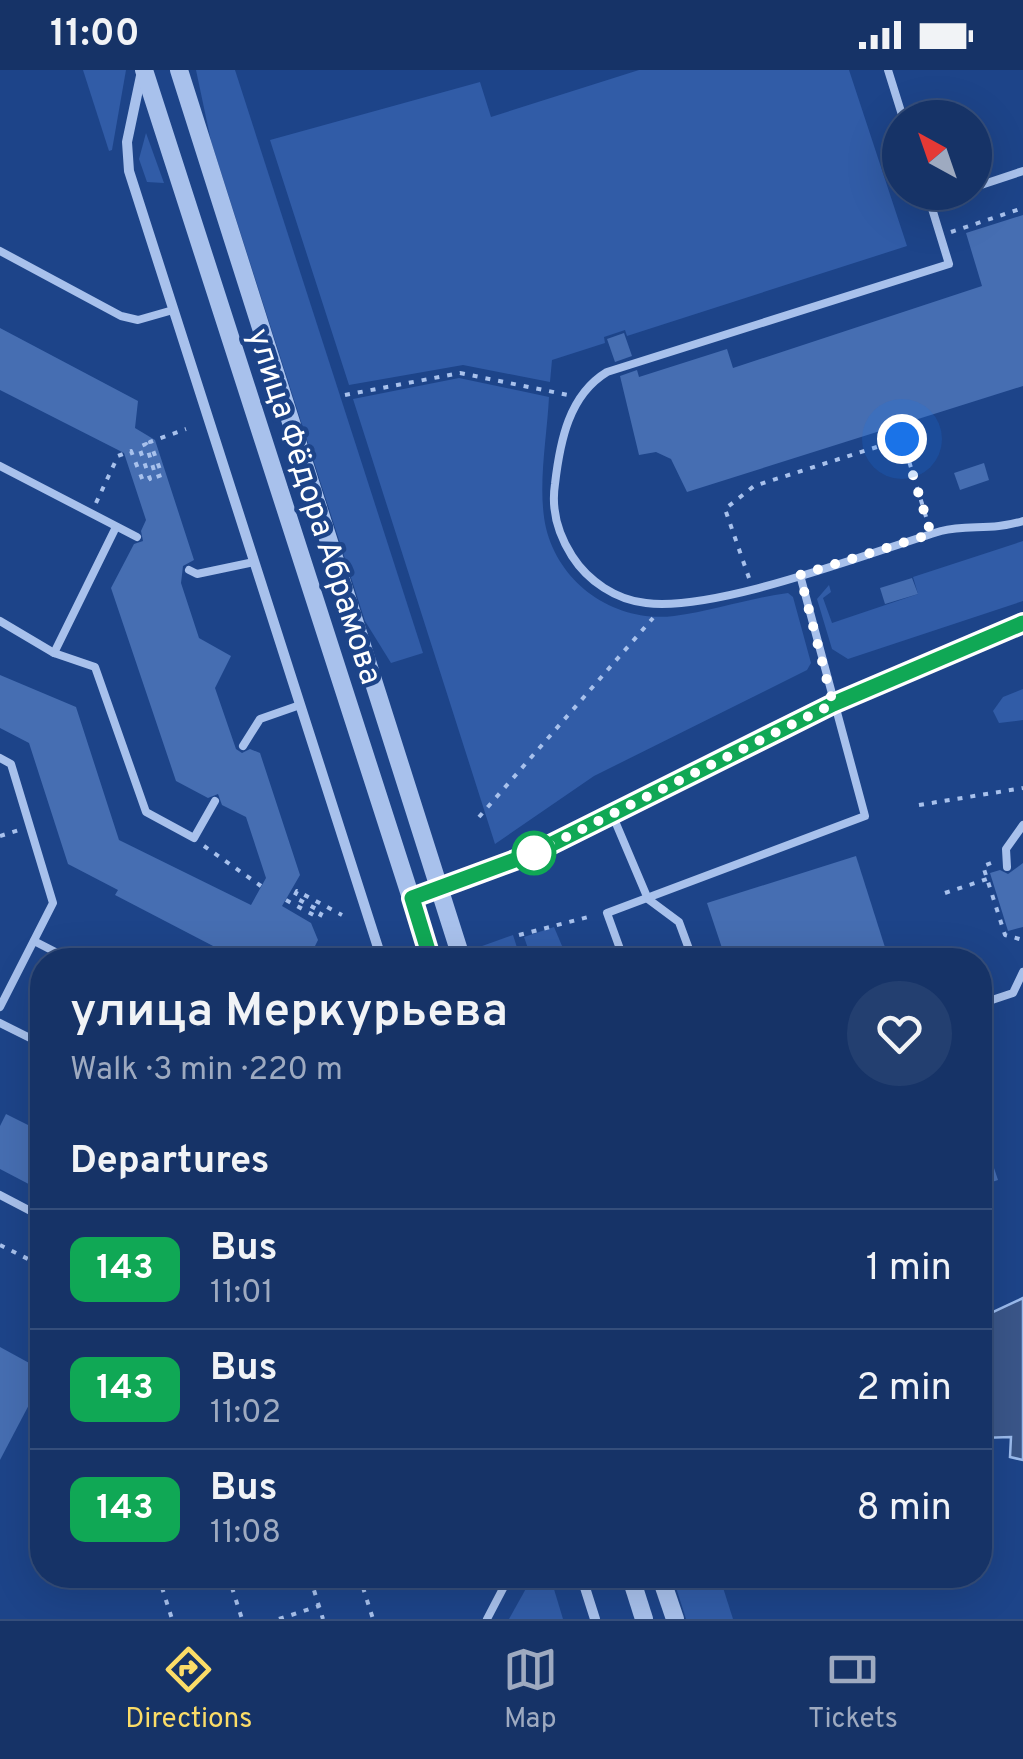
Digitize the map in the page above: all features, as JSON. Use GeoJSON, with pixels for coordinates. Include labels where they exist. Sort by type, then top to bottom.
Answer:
{"type":"FeatureCollection","features":[{"type":"Feature","properties":{"kind":"street"},"geometry":{"type":"LineString","coordinates":[[143,70],[126,157],[378,948]]}},
{"type":"Feature","properties":{"kind":"street","name":"улица Фёдора Абрамова"},"geometry":{"type":"LineString","coordinates":[[143,70],[427,948]]}},
{"type":"Feature","properties":{"kind":"street","name":"улица Фёдора Абрамова"},"geometry":{"type":"LineString","coordinates":[[179,70],[458,948]]}},
{"type":"Feature","properties":{"kind":"street"},"geometry":{"type":"LineString","coordinates":[[412,898],[534,853],[833,704],[1023,623]]}},
{"type":"Feature","properties":{"kind":"street"},"geometry":{"type":"LineString","coordinates":[[585,1588],[595,1619]]}},
{"type":"Feature","properties":{"kind":"street"},"geometry":{"type":"LineString","coordinates":[[634,1588],[644,1619]]}},
{"type":"Feature","properties":{"kind":"street"},"geometry":{"type":"LineString","coordinates":[[664,1588],[675,1619]]}},
{"type":"Feature","properties":{"kind":"lane"},"geometry":{"type":"LineString","coordinates":[[888,70],[897,100]]}},
{"type":"Feature","properties":{"kind":"lane"},"geometry":{"type":"LineString","coordinates":[[992,182],[1023,172]]}},
{"type":"Feature","properties":{"kind":"lane"},"geometry":{"type":"LineString","coordinates":[[932,210],[949,264],[608,372],[578,397],[553,498],[563,542],[581,568],[606,590],[646,604],[752,587],[948,530],[995,530],[1023,521]]}},
{"type":"Feature","properties":{"kind":"lane"},"geometry":{"type":"LineString","coordinates":[[0,251],[120,316],[138,320],[174,310]]}},
{"type":"Feature","properties":{"kind":"lane"},"geometry":{"type":"LineString","coordinates":[[0,466],[138,537]]}},
{"type":"Feature","properties":{"kind":"lane"},"geometry":{"type":"LineString","coordinates":[[54,653],[116,527]]}},
{"type":"Feature","properties":{"kind":"lane"},"geometry":{"type":"LineString","coordinates":[[189,570],[198,574],[254,562]]}},
{"type":"Feature","properties":{"kind":"lane"},"geometry":{"type":"LineString","coordinates":[[620,948],[607,913],[865,816],[800,575]]}},
{"type":"Feature","properties":{"kind":"lane"},"geometry":{"type":"LineString","coordinates":[[0,621],[54,653],[95,667],[146,812],[194,838],[215,801]]}},
{"type":"Feature","properties":{"kind":"lane"},"geometry":{"type":"LineString","coordinates":[[243,746],[260,719],[300,705]]}},
{"type":"Feature","properties":{"kind":"lane"},"geometry":{"type":"LineString","coordinates":[[0,758],[11,764],[53,903],[30,948]]}},
{"type":"Feature","properties":{"kind":"lane"},"geometry":{"type":"LineString","coordinates":[[612,814],[648,899],[679,922],[689,948]]}},
{"type":"Feature","properties":{"kind":"lane"},"geometry":{"type":"LineString","coordinates":[[1006,863],[1009,840],[1023,825]]}},
{"type":"Feature","properties":{"kind":"lane"},"geometry":{"type":"LineString","coordinates":[[34,941],[48,948]]}},
{"type":"Feature","properties":{"kind":"lane"},"geometry":{"type":"LineString","coordinates":[[0,1006],[30,949]]}},
{"type":"Feature","properties":{"kind":"lane"},"geometry":{"type":"LineString","coordinates":[[992,1000],[1014,993],[1023,972]]}},
{"type":"Feature","properties":{"kind":"lane"},"geometry":{"type":"LineString","coordinates":[[0,1023],[30,1038]]}},
{"type":"Feature","properties":{"kind":"lane"},"geometry":{"type":"LineString","coordinates":[[0,1195],[30,1211]]}},
{"type":"Feature","properties":{"kind":"lane"},"geometry":{"type":"LineString","coordinates":[[488,1619],[504,1588]]}},
{"type":"Feature","properties":{"kind":"path"},"geometry":{"type":"LineString","coordinates":[[940,235],[1023,208]]}},
{"type":"Feature","properties":{"kind":"path"},"geometry":{"type":"LineString","coordinates":[[346,395],[460,372],[578,397]]}},
{"type":"Feature","properties":{"kind":"path"},"geometry":{"type":"LineString","coordinates":[[898,425],[931,534]]}},
{"type":"Feature","properties":{"kind":"path"},"geometry":{"type":"LineString","coordinates":[[91,514],[118,456],[131,451],[142,482],[150,479],[139,447],[146,444],[156,477],[162,475],[150,442],[186,429]]}},
{"type":"Feature","properties":{"kind":"path"},"geometry":{"type":"LineString","coordinates":[[752,587],[726,509],[754,486],[902,439]]}},
{"type":"Feature","properties":{"kind":"path"},"geometry":{"type":"LineString","coordinates":[[478,817],[666,603]]}},
{"type":"Feature","properties":{"kind":"path"},"geometry":{"type":"LineString","coordinates":[[919,805],[1023,788]]}},
{"type":"Feature","properties":{"kind":"path"},"geometry":{"type":"LineString","coordinates":[[194,838],[262,886]]}},
{"type":"Feature","properties":{"kind":"path"},"geometry":{"type":"LineString","coordinates":[[1006,863],[983,866],[1004,935],[1023,940]]}},
{"type":"Feature","properties":{"kind":"path"},"geometry":{"type":"LineString","coordinates":[[945,893],[987,879]]}},
{"type":"Feature","properties":{"kind":"path"},"geometry":{"type":"LineString","coordinates":[[286,900],[319,918],[322,912],[294,897],[297,891],[342,915]]}},
{"type":"Feature","properties":{"kind":"path"},"geometry":{"type":"LineString","coordinates":[[519,935],[607,913]]}},
{"type":"Feature","properties":{"kind":"path"},"geometry":{"type":"LineString","coordinates":[[0,1245],[30,1260]]}},
{"type":"Feature","properties":{"kind":"path"},"geometry":{"type":"LineString","coordinates":[[162,1588],[172,1619]]}},
{"type":"Feature","properties":{"kind":"path"},"geometry":{"type":"LineString","coordinates":[[232,1588],[242,1619]]}},
{"type":"Feature","properties":{"kind":"path"},"geometry":{"type":"LineString","coordinates":[[313,1588],[323,1619]]}},
{"type":"Feature","properties":{"kind":"path"},"geometry":{"type":"LineString","coordinates":[[363,1588],[373,1619]]}},
{"type":"Feature","properties":{"kind":"path"},"geometry":{"type":"LineString","coordinates":[[280,1619],[319,1606]]}},
{"type":"Feature","properties":{"kind":"shaded area"},"geometry":{"type":"Polygon","coordinates":[[[83,70],[126,70],[112,150],[109,151],[83,70]]]}},
{"type":"Feature","properties":{"kind":"shaded area"},"geometry":{"type":"Polygon","coordinates":[[[196,70],[235,70],[423,653],[391,663],[365,621],[211,141],[196,70]]]}},
{"type":"Feature","properties":{"kind":"shaded area"},"geometry":{"type":"Polygon","coordinates":[[[639,70],[849,70],[882,170],[882,210],[895,210],[907,246],[627,336],[625,330],[604,337],[605,343],[552,360],[550,382],[463,365],[349,385],[270,140],[480,82],[491,117],[639,70]]]}},
{"type":"Feature","properties":{"kind":"shaded area"},"geometry":{"type":"Polygon","coordinates":[[[146,133],[164,183],[147,182],[139,159],[146,133]]]}},
{"type":"Feature","properties":{"kind":"shaded area"},"geometry":{"type":"Polygon","coordinates":[[[459,378],[549,397],[542,480],[546,528],[564,567],[594,596],[612,607],[653,617],[689,614],[788,593],[793,597],[811,663],[807,670],[594,776],[495,844],[353,399],[459,378]]]}},
{"type":"Feature","properties":{"kind":"shaded area"},"geometry":{"type":"Polygon","coordinates":[[[1023,541],[1023,601],[848,659],[832,649],[817,599],[829,585],[831,592],[823,598],[832,623],[918,594],[913,577],[1023,541]]]}},
{"type":"Feature","properties":{"kind":"shaded area"},"geometry":{"type":"Polygon","coordinates":[[[1023,689],[1023,720],[999,723],[993,711],[1003,697],[1023,689]]]}},
{"type":"Feature","properties":{"kind":"shaded area"},"geometry":{"type":"Polygon","coordinates":[[[554,927],[563,948],[528,948],[524,937],[554,927]]]}},
{"type":"Feature","properties":{"kind":"shaded area"},"geometry":{"type":"Polygon","coordinates":[[[513,935],[517,948],[477,948],[513,935]]]}},
{"type":"Feature","properties":{"kind":"shaded area"},"geometry":{"type":"Polygon","coordinates":[[[1023,1298],[1023,1460],[1010,1457],[1011,1437],[992,1438],[992,1312],[1023,1298]]]}},
{"type":"Feature","properties":{"kind":"shaded area"},"geometry":{"type":"Polygon","coordinates":[[[526,1588],[554,1588],[563,1619],[509,1619],[526,1588]]]}},
{"type":"Feature","properties":{"kind":"shaded area"},"geometry":{"type":"Polygon","coordinates":[[[676,1588],[723,1588],[733,1619],[686,1619],[676,1588]]]}},
{"type":"Feature","properties":{"kind":"building"},"geometry":{"type":"Polygon","coordinates":[[[1023,215],[1023,386],[687,492],[671,459],[656,452],[639,455],[620,376],[637,370],[639,377],[727,349],[733,368],[982,286],[966,233],[1023,215]]]}},
{"type":"Feature","properties":{"kind":"building"},"geometry":{"type":"Polygon","coordinates":[[[0,328],[138,401],[135,428],[155,440],[194,560],[183,566],[181,583],[199,638],[231,656],[215,688],[236,749],[260,753],[300,875],[282,906],[311,923],[318,940],[314,948],[217,948],[115,895],[118,890],[68,864],[29,743],[0,728],[0,675],[76,707],[119,840],[251,905],[266,878],[246,817],[222,805],[218,794],[208,798],[176,781],[111,588],[134,544],[143,541],[141,531],[146,520],[124,453],[0,390],[0,328]]]}},
{"type":"Feature","properties":{"kind":"building"},"geometry":{"type":"Polygon","coordinates":[[[624,333],[632,356],[615,362],[607,339],[624,333]]]}},
{"type":"Feature","properties":{"kind":"building"},"geometry":{"type":"Polygon","coordinates":[[[984,463],[989,480],[960,490],[954,473],[984,463]]]}},
{"type":"Feature","properties":{"kind":"building"},"geometry":{"type":"Polygon","coordinates":[[[912,578],[918,594],[885,604],[880,588],[912,578]]]}},
{"type":"Feature","properties":{"kind":"building"},"geometry":{"type":"Polygon","coordinates":[[[856,856],[885,948],[722,948],[707,903],[856,856]]]}},
{"type":"Feature","properties":{"kind":"building"},"geometry":{"type":"Polygon","coordinates":[[[1023,863],[1023,927],[1008,931],[990,873],[1000,870],[1008,874],[1023,863]]]}},
{"type":"Feature","properties":{"kind":"building"},"geometry":{"type":"Polygon","coordinates":[[[6,1114],[30,1126],[30,1185],[0,1169],[0,1126],[6,1114]]]}},
{"type":"Feature","properties":{"kind":"building"},"geometry":{"type":"Polygon","coordinates":[[[0,1347],[30,1363],[30,1403],[0,1460],[0,1347]]]}},
{"type":"Feature","properties":{"kind":"bus line","name":"143"},"geometry":{"type":"LineString","coordinates":[[427,948],[412,898],[534,853],[833,704],[1023,623]]}},
{"type":"Feature","properties":{"kind":"route"},"geometry":{"type":"LineString","coordinates":[[534,853],[833,704],[800,575],[931,534],[902,439]]}}]}
